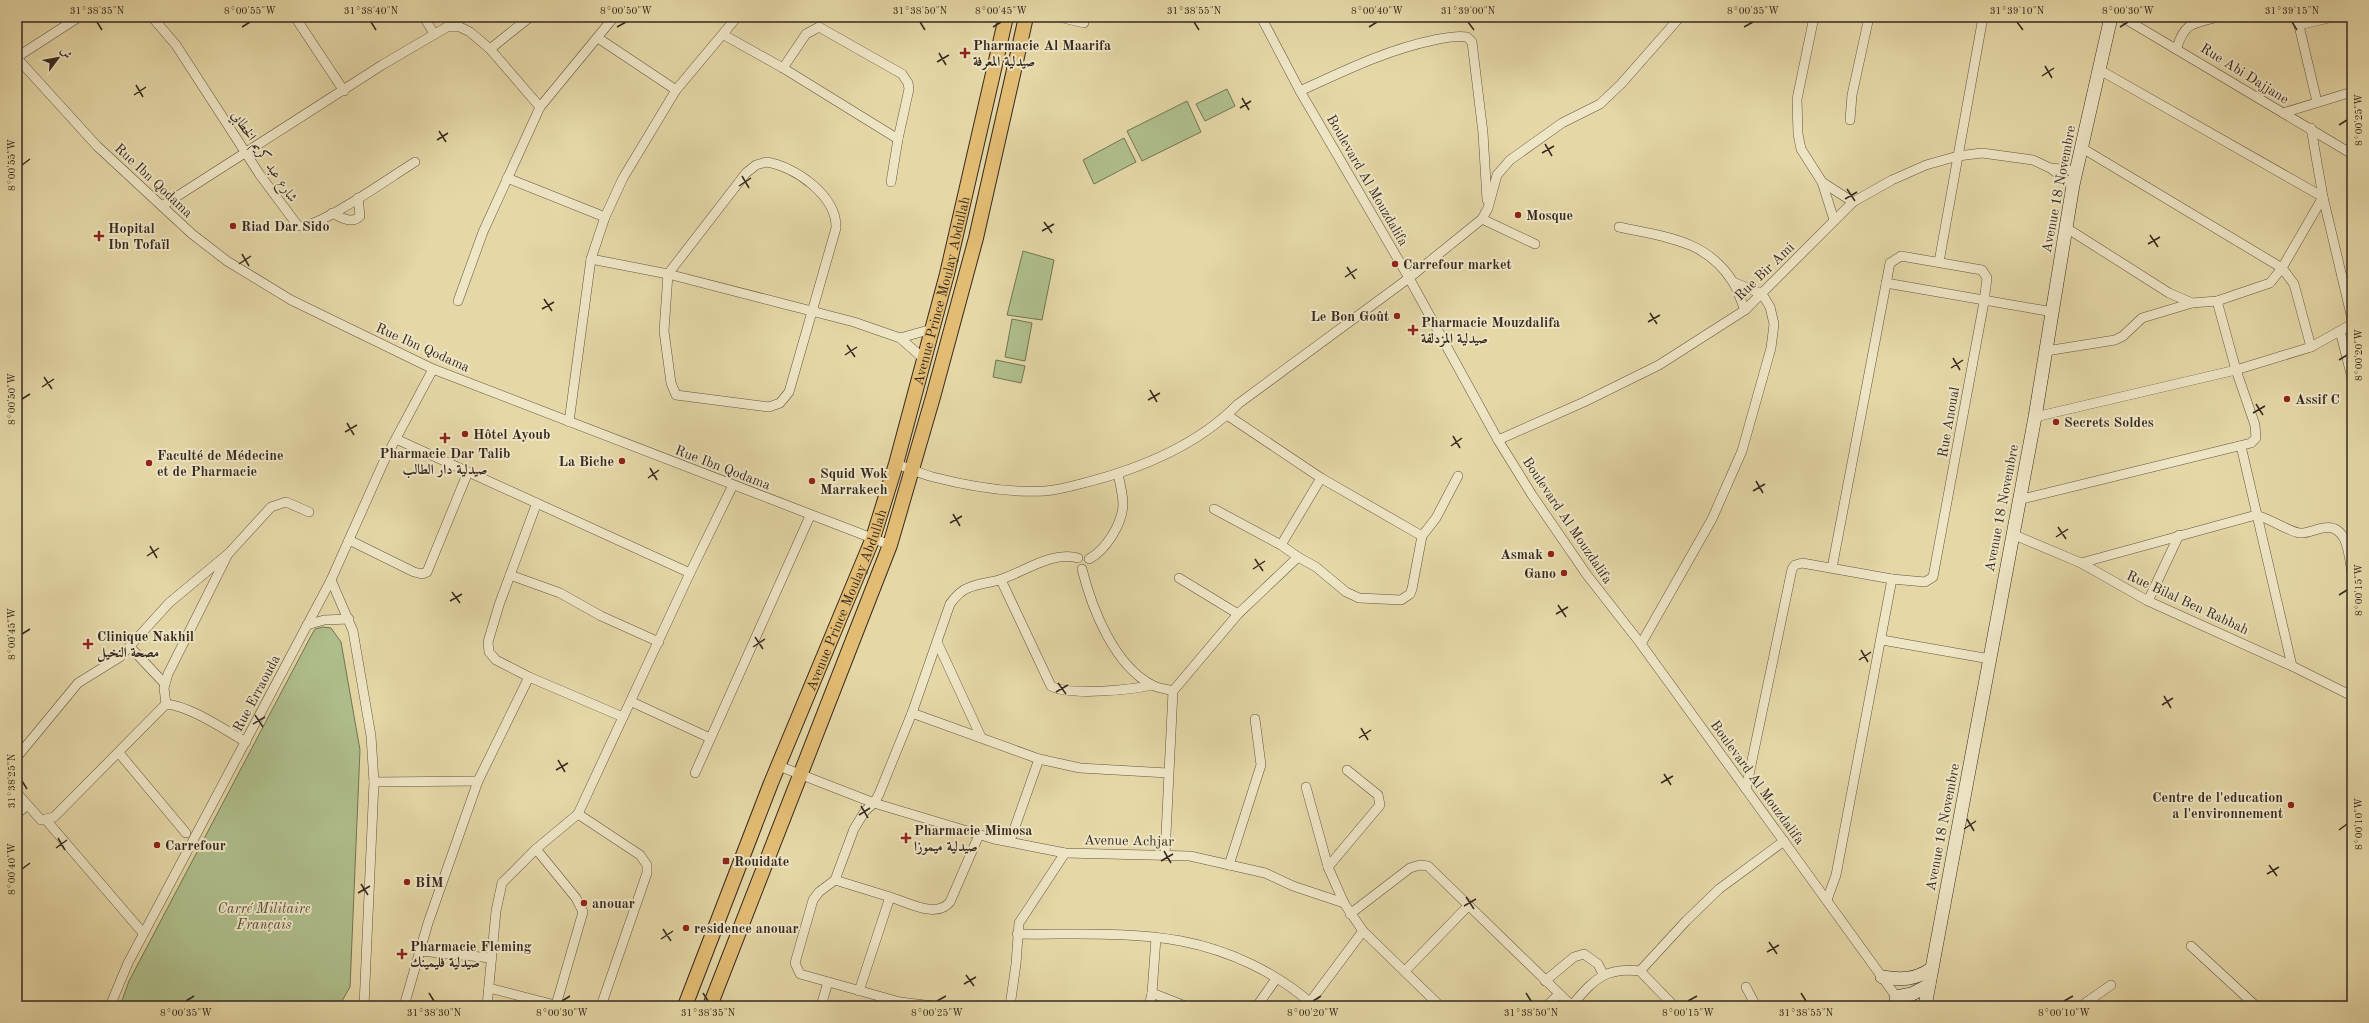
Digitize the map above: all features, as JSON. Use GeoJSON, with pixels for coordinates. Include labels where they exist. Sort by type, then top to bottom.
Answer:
{"type":"FeatureCollection","features":[{"type":"Feature","properties":{"kind":"main road","name":"Avenue Prince Moulay Abdullah"},"geometry":{"type":"LineString","coordinates":[[685,1006],[779,766],[874,538],[896,464],[947,274],[1006,17]]}},
{"type":"Feature","properties":{"kind":"main road","name":"Avenue Prince Moulay Abdullah"},"geometry":{"type":"LineString","coordinates":[[710,1006],[799,773],[890,544],[933,397],[974,245],[1026,17]]}},
{"type":"Feature","properties":{"kind":"street"},"geometry":{"type":"LineString","coordinates":[[17,57],[79,17]]}},
{"type":"Feature","properties":{"kind":"street","name":"شارع عبد كريم الخطابي"},"geometry":{"type":"LineString","coordinates":[[152,17],[176,45],[245,153],[298,226],[308,226],[332,213],[415,162]]}},
{"type":"Feature","properties":{"kind":"street"},"geometry":{"type":"LineString","coordinates":[[295,17],[344,91]]}},
{"type":"Feature","properties":{"kind":"street"},"geometry":{"type":"LineString","coordinates":[[424,17],[434,34]]}},
{"type":"Feature","properties":{"kind":"street"},"geometry":{"type":"LineString","coordinates":[[490,49],[530,17]]}},
{"type":"Feature","properties":{"kind":"street"},"geometry":{"type":"LineString","coordinates":[[458,300],[507,178],[540,107],[614,17]]}},
{"type":"Feature","properties":{"kind":"street"},"geometry":{"type":"LineString","coordinates":[[569,422],[591,259],[605,217],[627,171],[676,90],[724,35],[736,17]]}},
{"type":"Feature","properties":{"kind":"street"},"geometry":{"type":"LineString","coordinates":[[1059,17],[1084,23]]}},
{"type":"Feature","properties":{"kind":"street","name":"Boulevard Al Mouzdalifa"},"geometry":{"type":"LineString","coordinates":[[1260,17],[1300,91],[1409,278],[1498,440],[1587,575],[1641,644],[1899,1001]]}},
{"type":"Feature","properties":{"kind":"street"},"geometry":{"type":"LineString","coordinates":[[896,464],[933,477],[997,488],[1045,491],[1118,474],[1156,459],[1227,415],[1238,404],[1409,278],[1482,218],[1488,208],[1497,175],[1510,160],[1562,123],[1600,104],[1621,84],[1680,17]]}},
{"type":"Feature","properties":{"kind":"street"},"geometry":{"type":"LineString","coordinates":[[1814,17],[1797,99],[1796,117],[1801,150],[1822,182],[1834,220]]}},
{"type":"Feature","properties":{"kind":"street"},"geometry":{"type":"LineString","coordinates":[[1850,120],[1852,95],[1869,17]]}},
{"type":"Feature","properties":{"kind":"street"},"geometry":{"type":"LineString","coordinates":[[1832,568],[1890,263],[1901,256],[1939,262],[1983,17]]}},
{"type":"Feature","properties":{"kind":"street","name":"Avenue 18 Novembre"},"geometry":{"type":"LineString","coordinates":[[1925,1006],[1990,659],[2018,500],[2035,417],[2053,312],[2065,227],[2098,69],[2111,17]]}},
{"type":"Feature","properties":{"kind":"street","name":"Rue Abi Dajjane"},"geometry":{"type":"LineString","coordinates":[[2122,17],[2177,48],[2352,154]]}},
{"type":"Feature","properties":{"kind":"street"},"geometry":{"type":"LineString","coordinates":[[2177,48],[2181,34],[2190,25],[2218,17]]}},
{"type":"Feature","properties":{"kind":"street"},"geometry":{"type":"LineString","coordinates":[[2317,102],[2298,21],[2333,17]]}},
{"type":"Feature","properties":{"kind":"street"},"geometry":{"type":"LineString","coordinates":[[162,206],[447,27],[460,27],[470,32],[490,49],[540,107]]}},
{"type":"Feature","properties":{"kind":"street"},"geometry":{"type":"LineString","coordinates":[[783,68],[806,34],[819,27],[902,74],[908,83],[909,89],[898,139],[891,182]]}},
{"type":"Feature","properties":{"kind":"street"},"geometry":{"type":"LineString","coordinates":[[724,35],[783,68],[898,139]]}},
{"type":"Feature","properties":{"kind":"street"},"geometry":{"type":"LineString","coordinates":[[1300,91],[1383,54],[1415,44],[1454,37],[1467,37],[1472,42],[1483,133],[1488,208]]}},
{"type":"Feature","properties":{"kind":"street"},"geometry":{"type":"LineString","coordinates":[[598,38],[676,90]]}},
{"type":"Feature","properties":{"kind":"street","name":"Rue Ibn Qodama"},"geometry":{"type":"LineString","coordinates":[[17,57],[97,146],[192,234],[227,261],[263,284],[330,320],[433,369],[734,485],[810,516],[890,544]]}},
{"type":"Feature","properties":{"kind":"street"},"geometry":{"type":"LineString","coordinates":[[2098,69],[2323,197]]}},
{"type":"Feature","properties":{"kind":"street"},"geometry":{"type":"LineString","coordinates":[[2283,113],[2352,92]]}},
{"type":"Feature","properties":{"kind":"street"},"geometry":{"type":"LineString","coordinates":[[2310,128],[2323,197],[2352,319]]}},
{"type":"Feature","properties":{"kind":"street"},"geometry":{"type":"LineString","coordinates":[[2082,148],[2282,268],[2294,284],[2311,347]]}},
{"type":"Feature","properties":{"kind":"street","name":"Rue Bir Ami"},"geometry":{"type":"LineString","coordinates":[[1498,440],[1584,402],[1659,365],[1745,310],[1853,202],[1892,180],[1926,166],[1958,156],[1982,153],[2013,156],[2033,160],[2050,168],[2073,186]]}},
{"type":"Feature","properties":{"kind":"street"},"geometry":{"type":"LineString","coordinates":[[766,162],[780,164],[790,168],[828,200],[836,218],[836,228],[789,392],[780,404],[768,407],[676,395],[671,383],[664,331],[668,274],[746,173],[756,165],[766,162]]}},
{"type":"Feature","properties":{"kind":"street","name":"Rue Bir Ami"},"geometry":{"type":"LineString","coordinates":[[2050,168],[2076,171]]}},
{"type":"Feature","properties":{"kind":"street"},"geometry":{"type":"LineString","coordinates":[[507,178],[605,217]]}},
{"type":"Feature","properties":{"kind":"street"},"geometry":{"type":"LineString","coordinates":[[1822,182],[1853,202]]}},
{"type":"Feature","properties":{"kind":"street"},"geometry":{"type":"LineString","coordinates":[[2046,351],[2115,340],[2123,336],[2142,318],[2192,303],[2216,301],[2270,283],[2282,268],[2323,197]]}},
{"type":"Feature","properties":{"kind":"street"},"geometry":{"type":"LineString","coordinates":[[332,213],[351,221],[355,220],[360,216],[358,198]]}},
{"type":"Feature","properties":{"kind":"street"},"geometry":{"type":"LineString","coordinates":[[1482,218],[1535,244]]}},
{"type":"Feature","properties":{"kind":"street"},"geometry":{"type":"LineString","coordinates":[[1620,227],[1695,246],[1713,259],[1733,282],[1745,310]]}},
{"type":"Feature","properties":{"kind":"street"},"geometry":{"type":"LineString","coordinates":[[2065,227],[2169,293],[2192,303]]}},
{"type":"Feature","properties":{"kind":"street"},"geometry":{"type":"LineString","coordinates":[[591,259],[668,274],[813,310],[900,338],[924,359]]}},
{"type":"Feature","properties":{"kind":"street","name":"Rue Anoual"},"geometry":{"type":"LineString","coordinates":[[1892,580],[1925,582],[1933,577],[1935,572],[1984,302],[1987,278],[1982,270],[1939,262]]}},
{"type":"Feature","properties":{"kind":"street"},"geometry":{"type":"LineString","coordinates":[[1641,644],[1712,519],[1742,451],[1771,348],[1774,324],[1770,307],[1762,294],[1733,282]]}},
{"type":"Feature","properties":{"kind":"street"},"geometry":{"type":"LineString","coordinates":[[1886,283],[1943,292],[1984,302],[2053,312]]}},
{"type":"Feature","properties":{"kind":"street"},"geometry":{"type":"LineString","coordinates":[[2018,500],[2242,446],[2251,443],[2256,438],[2256,432],[2216,301]]}},
{"type":"Feature","properties":{"kind":"street"},"geometry":{"type":"LineString","coordinates":[[2035,417],[2236,370],[2311,347],[2352,324]]}},
{"type":"Feature","properties":{"kind":"street"},"geometry":{"type":"LineString","coordinates":[[900,338],[932,329]]}},
{"type":"Feature","properties":{"kind":"street"},"geometry":{"type":"LineString","coordinates":[[2340,331],[2352,378]]}},
{"type":"Feature","properties":{"kind":"street","name":"Rue Erraouda"},"geometry":{"type":"LineString","coordinates":[[110,1006],[128,963],[331,580],[396,439],[433,369]]}},
{"type":"Feature","properties":{"kind":"street"},"geometry":{"type":"LineString","coordinates":[[1227,415],[1321,478],[1422,536]]}},
{"type":"Feature","properties":{"kind":"street"},"geometry":{"type":"LineString","coordinates":[[396,439],[536,505],[589,526],[690,573]]}},
{"type":"Feature","properties":{"kind":"street"},"geometry":{"type":"LineString","coordinates":[[2242,446],[2256,516],[2292,666]]}},
{"type":"Feature","properties":{"kind":"street"},"geometry":{"type":"LineString","coordinates":[[349,540],[414,572],[422,574],[427,572],[468,472]]}},
{"type":"Feature","properties":{"kind":"street"},"geometry":{"type":"LineString","coordinates":[[1090,559],[1100,554],[1121,516],[1122,499],[1118,474]]}},
{"type":"Feature","properties":{"kind":"street"},"geometry":{"type":"LineString","coordinates":[[1214,509],[1281,545],[1298,558],[1316,567],[1346,592],[1359,598],[1401,600],[1410,594],[1412,589],[1422,536],[1436,518],[1458,476]]}},
{"type":"Feature","properties":{"kind":"street"},"geometry":{"type":"LineString","coordinates":[[1281,545],[1321,478]]}},
{"type":"Feature","properties":{"kind":"street"},"geometry":{"type":"LineString","coordinates":[[487,1006],[496,911],[502,883],[536,849],[578,814],[632,702],[690,573],[734,485]]}},
{"type":"Feature","properties":{"kind":"street"},"geometry":{"type":"LineString","coordinates":[[17,757],[78,683],[120,656],[130,647],[169,603],[229,553],[271,507],[286,502],[309,512]]}},
{"type":"Feature","properties":{"kind":"street"},"geometry":{"type":"LineString","coordinates":[[536,505],[499,605],[488,647],[491,656],[529,677],[623,718]]}},
{"type":"Feature","properties":{"kind":"street"},"geometry":{"type":"LineString","coordinates":[[695,773],[810,516]]}},
{"type":"Feature","properties":{"kind":"street"},"geometry":{"type":"LineString","coordinates":[[2081,564],[2179,535],[2256,516],[2269,518],[2298,533],[2328,527],[2337,529],[2349,539],[2352,574]]}},
{"type":"Feature","properties":{"kind":"street","name":"Rue Bilal Ben Rabbah"},"geometry":{"type":"LineString","coordinates":[[2012,534],[2081,564],[2148,601],[2292,666],[2352,696]]}},
{"type":"Feature","properties":{"kind":"street"},"geometry":{"type":"LineString","coordinates":[[2148,601],[2179,535]]}},
{"type":"Feature","properties":{"kind":"street"},"geometry":{"type":"LineString","coordinates":[[17,793],[26,806],[41,820],[54,817],[166,704],[166,684],[168,674],[222,570],[229,553]]}},
{"type":"Feature","properties":{"kind":"street"},"geometry":{"type":"LineString","coordinates":[[933,1006],[899,1004],[800,974],[797,971],[795,963],[813,900],[819,892],[835,880],[857,824],[865,811],[874,803],[912,713],[938,644],[950,604],[956,596],[969,587],[1001,580],[1054,558],[1071,556],[1078,558],[1084,555],[1090,559]]}},
{"type":"Feature","properties":{"kind":"street"},"geometry":{"type":"LineString","coordinates":[[1078,558],[1077,565],[1082,569],[1087,587],[1116,651],[1124,662],[1152,685],[1172,691]]}},
{"type":"Feature","properties":{"kind":"street"},"geometry":{"type":"LineString","coordinates":[[1165,855],[1172,691],[1238,614],[1298,558]]}},
{"type":"Feature","properties":{"kind":"street"},"geometry":{"type":"LineString","coordinates":[[1082,569],[1089,566],[1090,559]]}},
{"type":"Feature","properties":{"kind":"street"},"geometry":{"type":"LineString","coordinates":[[1746,789],[1792,569],[1798,563],[1892,580],[1882,640],[1836,874],[1827,900]]}},
{"type":"Feature","properties":{"kind":"street"},"geometry":{"type":"LineString","coordinates":[[510,576],[560,593],[601,616],[659,642]]}},
{"type":"Feature","properties":{"kind":"street"},"geometry":{"type":"LineString","coordinates":[[1179,578],[1238,614]]}},
{"type":"Feature","properties":{"kind":"street"},"geometry":{"type":"LineString","coordinates":[[331,580],[349,619],[371,736],[374,782],[364,1006]]}},
{"type":"Feature","properties":{"kind":"street"},"geometry":{"type":"LineString","coordinates":[[1001,580],[1051,686],[1063,690],[1123,691],[1152,685]]}},
{"type":"Feature","properties":{"kind":"street"},"geometry":{"type":"LineString","coordinates":[[307,625],[324,620],[349,619]]}},
{"type":"Feature","properties":{"kind":"street"},"geometry":{"type":"LineString","coordinates":[[1882,640],[1990,659]]}},
{"type":"Feature","properties":{"kind":"street"},"geometry":{"type":"LineString","coordinates":[[938,644],[981,738]]}},
{"type":"Feature","properties":{"kind":"street"},"geometry":{"type":"LineString","coordinates":[[130,647],[166,684]]}},
{"type":"Feature","properties":{"kind":"street"},"geometry":{"type":"LineString","coordinates":[[404,1006],[428,923],[478,781],[529,677]]}},
{"type":"Feature","properties":{"kind":"street"},"geometry":{"type":"LineString","coordinates":[[632,702],[710,738]]}},
{"type":"Feature","properties":{"kind":"street"},"geometry":{"type":"LineString","coordinates":[[166,704],[181,708],[246,742]]}},
{"type":"Feature","properties":{"kind":"street"},"geometry":{"type":"LineString","coordinates":[[912,713],[1039,759],[1080,768],[1168,773]]}},
{"type":"Feature","properties":{"kind":"street"},"geometry":{"type":"LineString","coordinates":[[1229,865],[1261,765],[1255,719]]}},
{"type":"Feature","properties":{"kind":"street"},"geometry":{"type":"LineString","coordinates":[[119,753],[186,833]]}},
{"type":"Feature","properties":{"kind":"street"},"geometry":{"type":"LineString","coordinates":[[1010,841],[1039,759]]}},
{"type":"Feature","properties":{"kind":"street","name":"Avenue Achjar"},"geometry":{"type":"LineString","coordinates":[[779,766],[874,803],[979,835],[1065,853],[1190,856],[1265,873],[1293,886],[1344,903]]}},
{"type":"Feature","properties":{"kind":"street"},"geometry":{"type":"LineString","coordinates":[[1328,868],[1380,805],[1378,794],[1347,770]]}},
{"type":"Feature","properties":{"kind":"street"},"geometry":{"type":"LineString","coordinates":[[374,782],[478,781]]}},
{"type":"Feature","properties":{"kind":"street"},"geometry":{"type":"LineString","coordinates":[[1306,787],[1328,868],[1350,914],[1363,931],[1440,1006]]}},
{"type":"Feature","properties":{"kind":"street"},"geometry":{"type":"LineString","coordinates":[[17,814],[26,806]]}},
{"type":"Feature","properties":{"kind":"street"},"geometry":{"type":"LineString","coordinates":[[578,814],[640,855],[647,865],[647,873],[601,1006]]}},
{"type":"Feature","properties":{"kind":"street"},"geometry":{"type":"LineString","coordinates":[[46,820],[144,933]]}},
{"type":"Feature","properties":{"kind":"street"},"geometry":{"type":"LineString","coordinates":[[835,880],[934,911],[943,909],[950,902],[979,835]]}},
{"type":"Feature","properties":{"kind":"street"},"geometry":{"type":"LineString","coordinates":[[1640,971],[1719,888],[1784,841]]}},
{"type":"Feature","properties":{"kind":"street"},"geometry":{"type":"LineString","coordinates":[[489,988],[558,1006],[583,912],[576,898],[536,849]]}},
{"type":"Feature","properties":{"kind":"street"},"geometry":{"type":"LineString","coordinates":[[1010,1006],[1016,964],[1016,934],[1019,923],[1065,853]]}},
{"type":"Feature","properties":{"kind":"street"},"geometry":{"type":"LineString","coordinates":[[1350,914],[1410,868],[1420,865],[1428,866],[1572,1006],[1591,984],[1603,974],[1626,969],[1640,971],[1674,1006]]}},
{"type":"Feature","properties":{"kind":"street"},"geometry":{"type":"LineString","coordinates":[[860,991],[890,897]]}},
{"type":"Feature","properties":{"kind":"street"},"geometry":{"type":"LineString","coordinates":[[1405,971],[1468,906]]}},
{"type":"Feature","properties":{"kind":"street"},"geometry":{"type":"LineString","coordinates":[[1016,934],[1156,938],[1182,941],[1235,957],[1276,979],[1310,1005],[1363,931]]}},
{"type":"Feature","properties":{"kind":"street"},"geometry":{"type":"LineString","coordinates":[[1149,1006],[1152,993],[1156,938]]}},
{"type":"Feature","properties":{"kind":"street"},"geometry":{"type":"LineString","coordinates":[[2191,946],[2251,1004]]}},
{"type":"Feature","properties":{"kind":"street"},"geometry":{"type":"LineString","coordinates":[[420,952],[491,958]]}},
{"type":"Feature","properties":{"kind":"street"},"geometry":{"type":"LineString","coordinates":[[1545,981],[1574,957],[1584,954],[1598,964],[1603,974]]}},
{"type":"Feature","properties":{"kind":"street"},"geometry":{"type":"LineString","coordinates":[[1882,977],[1909,979],[1922,975],[1931,969]]}},
{"type":"Feature","properties":{"kind":"street"},"geometry":{"type":"LineString","coordinates":[[1257,1006],[1276,979]]}},
{"type":"Feature","properties":{"kind":"street"},"geometry":{"type":"LineString","coordinates":[[821,1006],[828,982]]}},
{"type":"Feature","properties":{"kind":"street"},"geometry":{"type":"LineString","coordinates":[[1899,1001],[1928,985]]}},
{"type":"Feature","properties":{"kind":"street"},"geometry":{"type":"LineString","coordinates":[[2082,1006],[2111,985]]}},
{"type":"Feature","properties":{"kind":"street"},"geometry":{"type":"LineString","coordinates":[[1746,987],[1756,1006]]}},
{"type":"Feature","properties":{"kind":"street"},"geometry":{"type":"LineString","coordinates":[[1152,993],[1185,1006]]}},
{"type":"Feature","properties":{"kind":"street"},"geometry":{"type":"LineString","coordinates":[[1548,1006],[1559,994]]}},
{"type":"Feature","properties":{"kind":"green space"},"geometry":{"type":"Polygon","coordinates":[[[1227,89],[1235,106],[1205,121],[1196,104],[1227,89]]]}},
{"type":"Feature","properties":{"kind":"green space"},"geometry":{"type":"Polygon","coordinates":[[[1187,101],[1201,132],[1142,161],[1127,131],[1187,101]]]}},
{"type":"Feature","properties":{"kind":"green space"},"geometry":{"type":"Polygon","coordinates":[[[1124,138],[1136,162],[1094,184],[1083,160],[1124,138]]]}},
{"type":"Feature","properties":{"kind":"green space"},"geometry":{"type":"Polygon","coordinates":[[[1023,251],[1054,260],[1042,320],[1007,315],[1023,251]]]}},
{"type":"Feature","properties":{"kind":"green space"},"geometry":{"type":"Polygon","coordinates":[[[1012,319],[1032,323],[1025,361],[1005,357],[1012,319]]]}},
{"type":"Feature","properties":{"kind":"green space"},"geometry":{"type":"Polygon","coordinates":[[[996,360],[1025,366],[1021,383],[993,377],[996,360]]]}},
{"type":"Feature","properties":{"kind":"green space","name":"Carré Militaire Français"},"geometry":{"type":"Polygon","coordinates":[[[323,627],[331,628],[341,642],[360,750],[350,987],[339,1006],[120,1006],[129,981],[311,636],[315,629],[323,627]]]}},
{"type":"Feature","properties":{"kind":"place","name":"Pharmacie Al Maarifa صيدلية المعرفة"},"geometry":{"type":"Point","coordinates":[965,53]}},
{"type":"Feature","properties":{"kind":"place","name":"Mosque"},"geometry":{"type":"Point","coordinates":[1518,215]}},
{"type":"Feature","properties":{"kind":"place","name":"Riad Dar Sido"},"geometry":{"type":"Point","coordinates":[233,226]}},
{"type":"Feature","properties":{"kind":"place","name":"Hopital Ibn Tofaïl"},"geometry":{"type":"Point","coordinates":[99,236]}},
{"type":"Feature","properties":{"kind":"place","name":"Carrefour market"},"geometry":{"type":"Point","coordinates":[1395,264]}},
{"type":"Feature","properties":{"kind":"place","name":"Le Bon Goût"},"geometry":{"type":"Point","coordinates":[1397,316]}},
{"type":"Feature","properties":{"kind":"place","name":"Pharmacie Mouzdalifa صيدلية المزدلفة"},"geometry":{"type":"Point","coordinates":[1413,330]}},
{"type":"Feature","properties":{"kind":"place","name":"Assif C"},"geometry":{"type":"Point","coordinates":[2287,399]}},
{"type":"Feature","properties":{"kind":"place","name":"Secrets Soldes"},"geometry":{"type":"Point","coordinates":[2056,422]}},
{"type":"Feature","properties":{"kind":"place","name":"Hôtel Ayoub"},"geometry":{"type":"Point","coordinates":[465,434]}},
{"type":"Feature","properties":{"kind":"place","name":"Pharmacie Dar Talib صيدلية دار الطالب"},"geometry":{"type":"Point","coordinates":[445,438]}},
{"type":"Feature","properties":{"kind":"place","name":"La Biche"},"geometry":{"type":"Point","coordinates":[622,461]}},
{"type":"Feature","properties":{"kind":"place","name":"Faculté de Médecine et de Pharmacie"},"geometry":{"type":"Point","coordinates":[149,463]}},
{"type":"Feature","properties":{"kind":"place","name":"Squid Wok Marrakech"},"geometry":{"type":"Point","coordinates":[812,481]}},
{"type":"Feature","properties":{"kind":"place","name":"Asmak"},"geometry":{"type":"Point","coordinates":[1551,554]}},
{"type":"Feature","properties":{"kind":"place","name":"Gano"},"geometry":{"type":"Point","coordinates":[1564,573]}},
{"type":"Feature","properties":{"kind":"place","name":"Clinique Nakhil مصحة النخيل"},"geometry":{"type":"Point","coordinates":[88,644]}},
{"type":"Feature","properties":{"kind":"place","name":"Centre de l'education a l'environnement"},"geometry":{"type":"Point","coordinates":[2291,805]}},
{"type":"Feature","properties":{"kind":"place","name":"Pharmacie Mimosa صيدلية ميموزا"},"geometry":{"type":"Point","coordinates":[906,838]}},
{"type":"Feature","properties":{"kind":"place","name":"Carrefour"},"geometry":{"type":"Point","coordinates":[157,845]}},
{"type":"Feature","properties":{"kind":"place","name":"Rouidate"},"geometry":{"type":"Point","coordinates":[726,861]}},
{"type":"Feature","properties":{"kind":"place","name":"BİM"},"geometry":{"type":"Point","coordinates":[407,882]}},
{"type":"Feature","properties":{"kind":"place","name":"anouar"},"geometry":{"type":"Point","coordinates":[584,903]}},
{"type":"Feature","properties":{"kind":"place","name":"residence anouar"},"geometry":{"type":"Point","coordinates":[686,928]}},
{"type":"Feature","properties":{"kind":"place","name":"Pharmacie Fleming صيدلية فليمينك"},"geometry":{"type":"Point","coordinates":[402,954]}}]}
